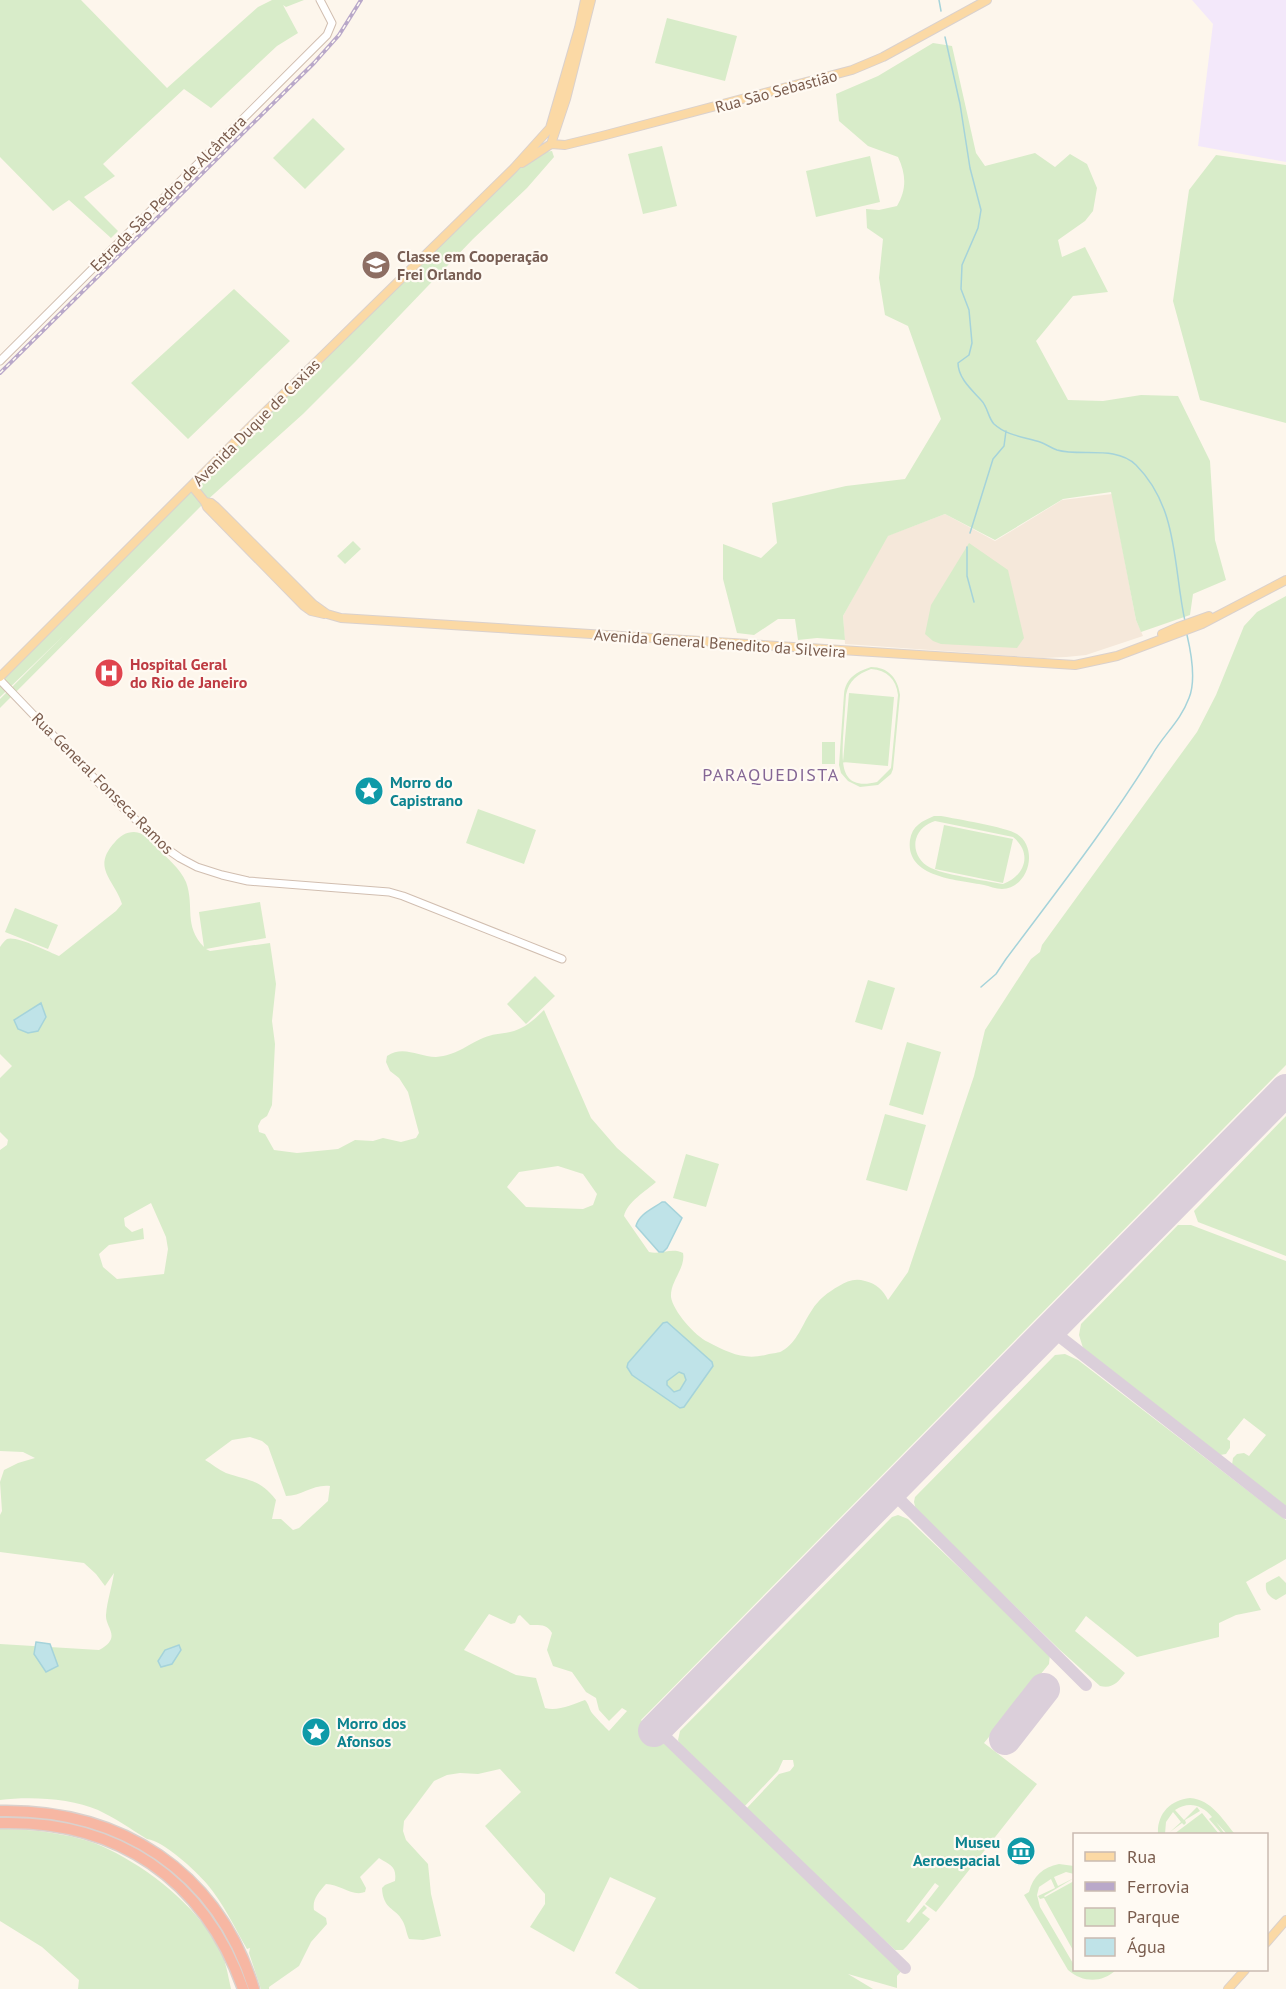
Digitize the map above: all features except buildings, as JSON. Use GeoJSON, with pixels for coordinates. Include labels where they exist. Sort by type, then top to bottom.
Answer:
{"type":"FeatureCollection","features":[{"type":"Feature","properties":{"kind":"highway"},"geometry":{"type":"LineString","coordinates":[[0,1811],[41,1812],[89,1821],[124,1835],[167,1861],[189,1878],[219,1914],[246,1966],[255,1989]]}},
{"type":"Feature","properties":{"kind":"highway"},"geometry":{"type":"LineString","coordinates":[[0,1823],[33,1823],[82,1831],[116,1843],[159,1868],[176,1883],[209,1920],[224,1943],[243,1989]]}},
{"type":"Feature","properties":{"kind":"main road","name":"Avenida Duque de Caxias"},"geometry":{"type":"LineString","coordinates":[[0,678],[514,168],[550,128],[585,0]]}},
{"type":"Feature","properties":{"kind":"main road"},"geometry":{"type":"LineString","coordinates":[[553,149],[591,0]]}},
{"type":"Feature","properties":{"kind":"main road","name":"Rua São Sebastião"},"geometry":{"type":"LineString","coordinates":[[553,149],[852,70],[882,57],[987,0]]}},
{"type":"Feature","properties":{"kind":"main road"},"geometry":{"type":"LineString","coordinates":[[550,128],[553,149]]}},
{"type":"Feature","properties":{"kind":"main road","name":"Avenida Duque de Caxias"},"geometry":{"type":"LineString","coordinates":[[514,168],[553,149]]}},
{"type":"Feature","properties":{"kind":"main road","name":"Avenida General Benedito da Silveira"},"geometry":{"type":"LineString","coordinates":[[192,486],[308,599],[330,615],[1080,665],[1107,658],[1116,652],[1221,614],[1286,580]]}},
{"type":"Feature","properties":{"kind":"main road"},"geometry":{"type":"LineString","coordinates":[[1268,1941],[1286,1920]]}},
{"type":"Feature","properties":{"kind":"main road"},"geometry":{"type":"LineString","coordinates":[[1228,1989],[1244,1971]]}},
{"type":"Feature","properties":{"kind":"street","name":"Estrada São Pedro de Alcântara"},"geometry":{"type":"LineString","coordinates":[[0,361],[321,42],[331,29],[332,23],[320,0]]}},
{"type":"Feature","properties":{"kind":"street","name":"Rua General Fonseca Ramos"},"geometry":{"type":"LineString","coordinates":[[0,678],[120,805],[167,849],[197,867],[248,880],[389,892],[562,959]]}},
{"type":"Feature","properties":{"kind":"shaded area"},"geometry":{"type":"Polygon","coordinates":[[[1192,0],[1286,0],[1286,162],[1198,146],[1213,24],[1192,0]]]}},
{"type":"Feature","properties":{"kind":"shaded area"},"geometry":{"type":"Polygon","coordinates":[[[1112,494],[1136,620],[1143,636],[1086,655],[1043,658],[845,644],[843,616],[887,536],[945,514],[995,541],[1062,500],[1112,494]]]}},
{"type":"Feature","properties":{"kind":"green space"},"geometry":{"type":"Polygon","coordinates":[[[0,0],[81,0],[167,88],[258,7],[272,0],[304,0],[286,7],[283,5],[298,33],[277,46],[211,108],[184,89],[103,164],[115,176],[84,197],[118,231],[111,238],[69,200],[53,211],[0,157],[0,0]]]}},
{"type":"Feature","properties":{"kind":"green space"},"geometry":{"type":"Polygon","coordinates":[[[667,18],[737,36],[725,81],[655,63],[667,18]]]}},
{"type":"Feature","properties":{"kind":"green space"},"geometry":{"type":"Polygon","coordinates":[[[933,43],[952,46],[976,153],[985,166],[1035,153],[1055,167],[1070,154],[1087,164],[1097,188],[1093,211],[1085,221],[1058,240],[1062,257],[1085,247],[1108,292],[1073,296],[1036,341],[1068,400],[1103,401],[1141,395],[1178,396],[1210,461],[1215,540],[1226,580],[1193,594],[1190,615],[1141,632],[1136,620],[1111,492],[1063,499],[995,540],[945,514],[888,536],[843,616],[845,640],[817,638],[798,640],[795,619],[778,619],[754,635],[737,633],[723,579],[723,544],[761,558],[777,543],[772,503],[846,486],[905,479],[941,419],[908,326],[885,315],[879,278],[883,239],[867,228],[866,209],[879,210],[897,206],[904,188],[901,163],[898,157],[868,146],[839,121],[836,94],[878,76],[933,43]]]}},
{"type":"Feature","properties":{"kind":"green space"},"geometry":{"type":"Polygon","coordinates":[[[313,118],[345,149],[305,189],[273,158],[313,118]]]}},
{"type":"Feature","properties":{"kind":"green space"},"geometry":{"type":"Polygon","coordinates":[[[662,146],[677,206],[643,214],[628,154],[662,146]]]}},
{"type":"Feature","properties":{"kind":"green space"},"geometry":{"type":"Polygon","coordinates":[[[552,151],[554,157],[527,188],[473,239],[355,362],[303,414],[205,502],[0,708],[0,699],[63,636],[0,697],[0,675],[514,168],[536,153],[552,151]]]}},
{"type":"Feature","properties":{"kind":"green space"},"geometry":{"type":"Polygon","coordinates":[[[1216,155],[1286,165],[1286,423],[1200,400],[1173,301],[1189,190],[1216,155]]]}},
{"type":"Feature","properties":{"kind":"green space"},"geometry":{"type":"Polygon","coordinates":[[[870,156],[880,202],[816,217],[806,171],[870,156]]]}},
{"type":"Feature","properties":{"kind":"green space"},"geometry":{"type":"Polygon","coordinates":[[[234,289],[290,341],[188,439],[131,383],[234,289]]]}},
{"type":"Feature","properties":{"kind":"green space"},"geometry":{"type":"Polygon","coordinates":[[[353,541],[361,549],[345,564],[337,556],[353,541]]]}},
{"type":"Feature","properties":{"kind":"green space"},"geometry":{"type":"Polygon","coordinates":[[[969,543],[1008,570],[1024,638],[1017,648],[941,644],[925,634],[931,605],[969,543]]]}},
{"type":"Feature","properties":{"kind":"green space"},"geometry":{"type":"Polygon","coordinates":[[[1286,596],[1286,1065],[641,1720],[902,1970],[897,1976],[897,1988],[848,1974],[873,1989],[639,1989],[615,1973],[656,1898],[610,1877],[574,1952],[530,1927],[545,1904],[545,1894],[485,1826],[521,1792],[500,1769],[478,1774],[447,1775],[434,1781],[404,1821],[403,1831],[406,1840],[428,1864],[431,1894],[441,1936],[423,1940],[409,1939],[402,1920],[387,1905],[383,1895],[382,1888],[395,1881],[395,1872],[392,1866],[379,1858],[360,1877],[366,1888],[365,1892],[355,1893],[326,1884],[315,1899],[314,1910],[326,1918],[327,1924],[311,1942],[299,1966],[269,1989],[261,1989],[249,1953],[250,1948],[247,1949],[213,1891],[171,1851],[104,1813],[87,1806],[50,1799],[0,1800],[0,1644],[99,1650],[110,1641],[111,1637],[106,1615],[114,1573],[105,1586],[84,1563],[0,1552],[0,1515],[2,1511],[0,1482],[4,1470],[35,1458],[23,1452],[0,1451],[0,1150],[7,1145],[8,1140],[0,1132],[0,1078],[12,1066],[0,1054],[0,947],[7,939],[17,939],[33,944],[59,956],[116,911],[122,904],[106,873],[105,859],[117,840],[131,832],[138,832],[146,837],[180,872],[188,891],[191,923],[204,947],[199,912],[260,902],[266,938],[206,949],[210,951],[270,943],[276,984],[272,1021],[275,1044],[272,1105],[267,1116],[258,1126],[259,1132],[265,1134],[274,1150],[297,1153],[338,1149],[355,1140],[373,1141],[383,1138],[401,1142],[416,1138],[419,1133],[408,1092],[399,1078],[390,1071],[386,1062],[387,1056],[405,1051],[429,1057],[450,1054],[486,1037],[520,1029],[544,1010],[591,1118],[617,1148],[656,1182],[633,1201],[624,1216],[649,1252],[679,1251],[683,1253],[682,1264],[671,1291],[673,1303],[680,1316],[703,1339],[730,1352],[752,1357],[779,1352],[796,1338],[817,1303],[835,1288],[848,1281],[861,1280],[882,1290],[888,1300],[908,1272],[974,1076],[985,1030],[1031,959],[1040,952],[1042,945],[1197,732],[1216,695],[1244,626],[1257,612],[1286,596]],[[558,1166],[519,1172],[507,1187],[526,1207],[583,1209],[593,1205],[597,1194],[583,1174],[558,1166]],[[151,1203],[124,1218],[125,1226],[132,1232],[143,1228],[144,1239],[109,1245],[99,1254],[103,1267],[117,1279],[164,1274],[168,1249],[166,1237],[151,1203]],[[250,1437],[232,1440],[205,1460],[226,1473],[265,1488],[276,1500],[272,1519],[281,1519],[293,1530],[299,1528],[328,1501],[330,1486],[286,1496],[268,1446],[250,1437]],[[489,1614],[464,1650],[516,1675],[536,1678],[545,1708],[560,1708],[585,1700],[592,1713],[609,1731],[627,1711],[622,1708],[609,1721],[599,1710],[596,1698],[586,1692],[572,1672],[553,1666],[547,1650],[552,1633],[550,1630],[543,1626],[530,1625],[520,1615],[515,1623],[511,1624],[489,1614]]]}},
{"type":"Feature","properties":{"kind":"green space"},"geometry":{"type":"Polygon","coordinates":[[[871,667],[887,671],[897,683],[900,695],[891,774],[878,785],[860,787],[848,781],[841,773],[839,765],[844,694],[853,676],[871,667]],[[871,669],[855,678],[849,685],[846,695],[843,748],[846,773],[856,783],[865,784],[877,782],[891,768],[898,695],[890,676],[882,671],[871,669]]]}},
{"type":"Feature","properties":{"kind":"green space"},"geometry":{"type":"Polygon","coordinates":[[[849,693],[894,697],[888,766],[843,762],[849,693]]]}},
{"type":"Feature","properties":{"kind":"green space"},"geometry":{"type":"Polygon","coordinates":[[[822,742],[835,742],[835,764],[822,764],[822,742]]]}},
{"type":"Feature","properties":{"kind":"green space"},"geometry":{"type":"Polygon","coordinates":[[[478,809],[536,830],[524,864],[466,843],[478,809]]]}},
{"type":"Feature","properties":{"kind":"green space"},"geometry":{"type":"Polygon","coordinates":[[[934,816],[992,826],[1017,834],[1024,840],[1029,857],[1028,866],[1019,882],[1002,889],[948,879],[925,870],[916,862],[911,853],[910,840],[915,828],[934,816]],[[935,821],[926,825],[919,832],[915,848],[923,862],[935,870],[1003,884],[1017,876],[1024,864],[1023,850],[1013,837],[935,821]]]}},
{"type":"Feature","properties":{"kind":"green space"},"geometry":{"type":"Polygon","coordinates":[[[944,825],[1013,839],[1003,883],[935,869],[944,825]]]}},
{"type":"Feature","properties":{"kind":"green space"},"geometry":{"type":"Polygon","coordinates":[[[15,908],[58,925],[48,949],[5,932],[15,908]]]}},
{"type":"Feature","properties":{"kind":"green space"},"geometry":{"type":"Polygon","coordinates":[[[535,976],[555,996],[526,1024],[507,1004],[535,976]]]}},
{"type":"Feature","properties":{"kind":"green space"},"geometry":{"type":"Polygon","coordinates":[[[868,980],[895,988],[882,1030],[855,1022],[868,980]]]}},
{"type":"Feature","properties":{"kind":"green space"},"geometry":{"type":"Polygon","coordinates":[[[907,1042],[941,1052],[923,1115],[889,1105],[907,1042]]]}},
{"type":"Feature","properties":{"kind":"green space"},"geometry":{"type":"Polygon","coordinates":[[[885,1114],[926,1125],[907,1191],[866,1180],[885,1114]]]}},
{"type":"Feature","properties":{"kind":"green space"},"geometry":{"type":"Polygon","coordinates":[[[1286,1116],[1286,1256],[1198,1222],[1194,1211],[1286,1116]]]}},
{"type":"Feature","properties":{"kind":"green space"},"geometry":{"type":"Polygon","coordinates":[[[686,1154],[719,1164],[706,1207],[673,1198],[686,1154]]]}},
{"type":"Feature","properties":{"kind":"green space"},"geometry":{"type":"Polygon","coordinates":[[[1178,1225],[1191,1225],[1286,1261],[1286,1507],[1232,1465],[1233,1458],[1237,1454],[1244,1453],[1249,1456],[1266,1435],[1244,1418],[1227,1439],[1230,1441],[1230,1448],[1226,1454],[1220,1455],[1083,1348],[1079,1335],[1081,1324],[1178,1225]]]}},
{"type":"Feature","properties":{"kind":"green space"},"geometry":{"type":"Polygon","coordinates":[[[1065,1354],[1078,1360],[1286,1520],[1286,1559],[1246,1582],[1261,1610],[1236,1615],[1219,1623],[1219,1637],[1137,1657],[1086,1616],[1075,1631],[1125,1673],[1117,1682],[1108,1687],[1100,1686],[1060,1650],[916,1510],[914,1502],[915,1497],[1055,1355],[1065,1354]]]}},
{"type":"Feature","properties":{"kind":"green space"},"geometry":{"type":"Polygon","coordinates":[[[898,1515],[908,1519],[1050,1654],[1049,1664],[984,1743],[1037,1784],[936,1912],[925,1904],[939,1886],[935,1883],[906,1921],[909,1923],[924,1905],[927,1908],[922,1913],[930,1919],[903,1950],[895,1950],[745,1810],[779,1774],[790,1771],[794,1766],[793,1760],[783,1760],[778,1771],[743,1808],[681,1748],[678,1740],[680,1731],[892,1517],[898,1515]]]}},
{"type":"Feature","properties":{"kind":"green space"},"geometry":{"type":"Polygon","coordinates":[[[1279,1576],[1286,1583],[1286,1594],[1276,1600],[1268,1593],[1266,1583],[1279,1576]]]}},
{"type":"Feature","properties":{"kind":"green space"},"geometry":{"type":"Polygon","coordinates":[[[1190,1798],[1204,1802],[1234,1833],[1226,1833],[1216,1822],[1224,1833],[1221,1833],[1209,1819],[1212,1817],[1208,1813],[1200,1807],[1190,1805],[1175,1810],[1184,1820],[1197,1807],[1200,1811],[1185,1820],[1184,1825],[1182,1823],[1170,1832],[1181,1822],[1173,1812],[1166,1822],[1165,1833],[1158,1833],[1162,1814],[1171,1805],[1190,1798]]]}},
{"type":"Feature","properties":{"kind":"green space"},"geometry":{"type":"Polygon","coordinates":[[[1202,1813],[1218,1833],[1175,1833],[1202,1813]]]}},
{"type":"Feature","properties":{"kind":"green space"},"geometry":{"type":"Polygon","coordinates":[[[0,1829],[41,1831],[69,1836],[108,1849],[140,1867],[184,1902],[208,1930],[223,1955],[231,1989],[78,1989],[79,1980],[42,1947],[0,1921],[0,1829]]]}},
{"type":"Feature","properties":{"kind":"green space"},"geometry":{"type":"Polygon","coordinates":[[[1059,1864],[1073,1866],[1073,1874],[1066,1872],[1054,1877],[1058,1886],[1073,1879],[1044,1896],[1073,1882],[1073,1950],[1044,1898],[1040,1899],[1038,1896],[1055,1888],[1051,1879],[1039,1887],[1037,1895],[1040,1907],[1073,1963],[1073,1971],[1115,1971],[1111,1974],[1092,1980],[1080,1977],[1068,1970],[1024,1895],[1029,1892],[1033,1881],[1048,1867],[1059,1864]]]}},
{"type":"Feature","properties":{"kind":"water"},"geometry":{"type":"Polygon","coordinates":[[[41,1003],[46,1017],[38,1031],[28,1033],[18,1029],[14,1020],[41,1003]]]}},
{"type":"Feature","properties":{"kind":"water"},"geometry":{"type":"Polygon","coordinates":[[[665,1202],[682,1218],[667,1248],[659,1252],[636,1226],[643,1215],[665,1202]]]}},
{"type":"Feature","properties":{"kind":"water"},"geometry":{"type":"Polygon","coordinates":[[[667,1322],[712,1362],[713,1366],[684,1407],[680,1408],[632,1375],[627,1367],[663,1323],[667,1322]],[[679,1372],[667,1381],[667,1385],[674,1392],[680,1390],[686,1380],[684,1374],[679,1372]]]}},
{"type":"Feature","properties":{"kind":"water"},"geometry":{"type":"Polygon","coordinates":[[[36,1642],[50,1644],[58,1666],[46,1672],[34,1654],[36,1642]]]}},
{"type":"Feature","properties":{"kind":"water"},"geometry":{"type":"Polygon","coordinates":[[[179,1645],[181,1650],[172,1664],[161,1667],[158,1661],[165,1650],[179,1645]]]}},
{"type":"Feature","properties":{"kind":"waterway"},"geometry":{"type":"LineString","coordinates":[[939,0],[941,11]]}},
{"type":"Feature","properties":{"kind":"waterway"},"geometry":{"type":"LineString","coordinates":[[945,37],[960,104],[970,168],[981,210],[978,228],[962,265],[961,289],[969,310],[972,343],[969,355],[958,363],[960,374],[983,403],[992,422],[999,428],[1057,450],[1108,453],[1128,459],[1136,465],[1150,482],[1167,519],[1185,621]]}},
{"type":"Feature","properties":{"kind":"waterway"},"geometry":{"type":"LineString","coordinates":[[970,533],[993,459],[1004,446],[1006,431]]}},
{"type":"Feature","properties":{"kind":"waterway"},"geometry":{"type":"LineString","coordinates":[[967,547],[967,576],[974,602]]}},
{"type":"Feature","properties":{"kind":"waterway"},"geometry":{"type":"LineString","coordinates":[[981,987],[996,974],[1081,858],[1181,714],[1189,698],[1192,683],[1187,635]]}},
{"type":"Feature","properties":{"kind":"taxiway"},"geometry":{"type":"LineString","coordinates":[[1050,1329],[1286,1513]]}},
{"type":"Feature","properties":{"kind":"taxiway"},"geometry":{"type":"LineString","coordinates":[[891,1491],[1086,1685]]}},
{"type":"Feature","properties":{"kind":"taxiway"},"geometry":{"type":"LineString","coordinates":[[657,1729],[905,1968]]}},
{"type":"Feature","properties":{"kind":"runway"},"geometry":{"type":"LineString","coordinates":[[654,1731],[1286,1090]]}},
{"type":"Feature","properties":{"kind":"runway"},"geometry":{"type":"LineString","coordinates":[[1005,1739],[1044,1689]]}},
{"type":"Feature","properties":{"kind":"railway"},"geometry":{"type":"LineString","coordinates":[[0,373],[314,63],[339,35],[361,0]]}},
{"type":"Feature","properties":{"kind":"place","name":"Classe em Cooperação Frei Orlando"},"geometry":{"type":"Point","coordinates":[376,265]}},
{"type":"Feature","properties":{"kind":"place","name":"Hospital Geral do Rio de Janeiro"},"geometry":{"type":"Point","coordinates":[109,673]}},
{"type":"Feature","properties":{"kind":"place","name":"Morro do Capistrano"},"geometry":{"type":"Point","coordinates":[369,791]}},
{"type":"Feature","properties":{"kind":"place","name":"Morro dos Afonsos"},"geometry":{"type":"Point","coordinates":[316,1732]}},
{"type":"Feature","properties":{"kind":"place","name":"Museu Aeroespacial"},"geometry":{"type":"Point","coordinates":[1021,1851]}},
{"type":"Feature","properties":{"kind":"district","name":"PARAQUEDISTA"},"geometry":{"type":"Point","coordinates":[771,775]}}]}
